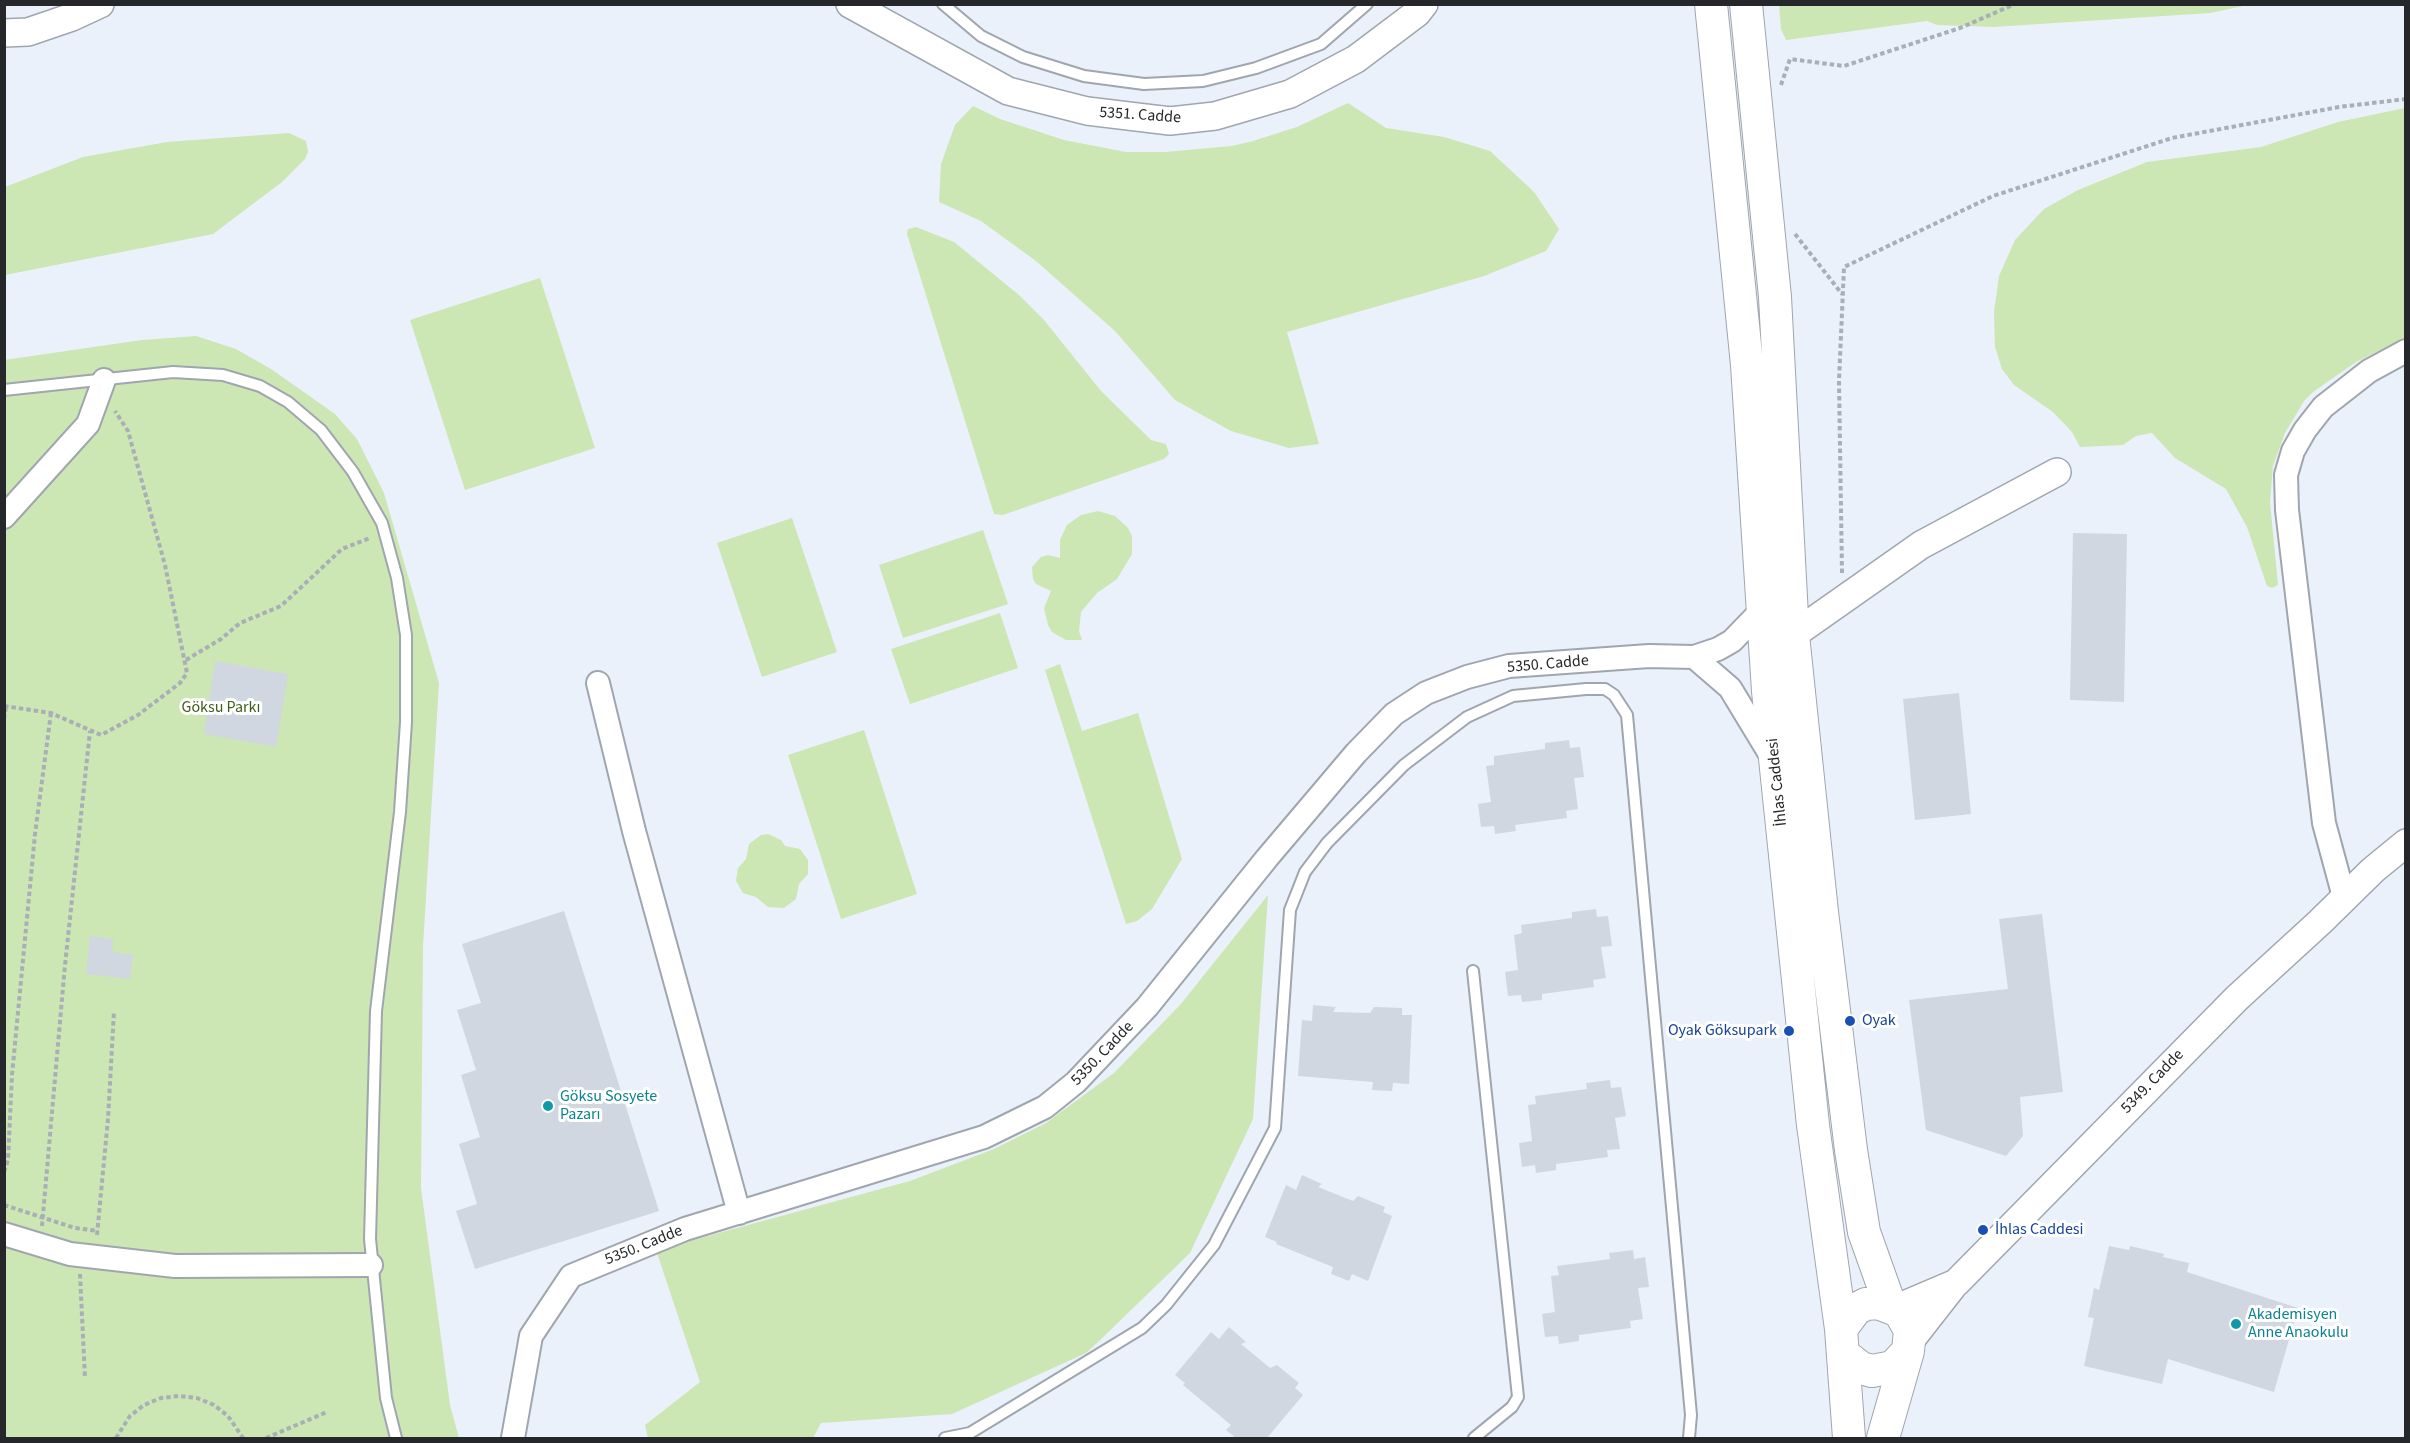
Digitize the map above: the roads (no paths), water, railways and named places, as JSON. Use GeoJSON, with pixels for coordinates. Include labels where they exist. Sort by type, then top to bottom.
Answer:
{"type":"FeatureCollection","features":[{"type":"Feature","properties":{"kind":"main road"},"geometry":{"type":"LineString","coordinates":[[1711,4],[1772,597]]}},
{"type":"Feature","properties":{"kind":"main road"},"geometry":{"type":"LineString","coordinates":[[1746,4],[1775,297],[1772,597]]}},
{"type":"Feature","properties":{"kind":"main road","name":"İhlas Caddesi"},"geometry":{"type":"LineString","coordinates":[[1772,597],[1793,636],[1851,1150],[1864,1232],[1892,1307]]}},
{"type":"Feature","properties":{"kind":"main road","name":"İhlas Caddesi"},"geometry":{"type":"LineString","coordinates":[[1772,597],[1776,765],[1813,1125],[1842,1342],[1849,1438]]}},
{"type":"Feature","properties":{"kind":"main road"},"geometry":{"type":"LineString","coordinates":[[1883,1438],[1909,1346],[1906,1320],[1892,1307],[1878,1303],[1866,1304],[1856,1309],[1842,1342],[1861,1368],[1883,1371],[1893,1367],[1909,1346]]}},
{"type":"Feature","properties":{"kind":"street"},"geometry":{"type":"LineString","coordinates":[[4,33],[28,32],[72,18],[100,4]]}},
{"type":"Feature","properties":{"kind":"street","name":"5351. Cadde"},"geometry":{"type":"LineString","coordinates":[[850,4],[1008,91],[1087,111],[1170,121],[1215,116],[1290,94],[1356,59],[1417,13],[1424,4]]}},
{"type":"Feature","properties":{"kind":"street"},"geometry":{"type":"LineString","coordinates":[[2344,897],[2326,837],[2287,510],[2286,475],[2293,451],[2305,430],[2323,407],[2368,371],[2406,351]]}},
{"type":"Feature","properties":{"kind":"street"},"geometry":{"type":"LineString","coordinates":[[4,517],[88,424],[104,380]]}},
{"type":"Feature","properties":{"kind":"street"},"geometry":{"type":"LineString","coordinates":[[1793,636],[1921,545],[2057,471]]}},
{"type":"Feature","properties":{"kind":"street","name":"5350. Cadde"},"geometry":{"type":"LineString","coordinates":[[513,1438],[531,1336],[571,1276],[684,1229],[984,1137],[1016,1123],[1053,1101],[1076,1082],[1148,1007],[1267,858],[1356,753],[1394,714],[1426,693],[1467,677],[1509,666],[1649,656],[1694,657],[1718,649],[1732,641],[1772,597]]}},
{"type":"Feature","properties":{"kind":"street"},"geometry":{"type":"LineString","coordinates":[[1694,657],[1730,688],[1776,765]]}},
{"type":"Feature","properties":{"kind":"street"},"geometry":{"type":"LineString","coordinates":[[598,683],[634,831],[739,1213]]}},
{"type":"Feature","properties":{"kind":"street","name":"5349. Cadde"},"geometry":{"type":"LineString","coordinates":[[1892,1307],[1956,1283],[2237,998],[2344,897],[2406,843]]}},
{"type":"Feature","properties":{"kind":"street"},"geometry":{"type":"LineString","coordinates":[[4,1234],[39,1247],[86,1256],[175,1266],[371,1265]]}},
{"type":"Feature","properties":{"kind":"street"},"geometry":{"type":"LineString","coordinates":[[1909,1346],[1956,1283]]}},
{"type":"Feature","properties":{"kind":"lane"},"geometry":{"type":"LineString","coordinates":[[942,4],[981,36],[1023,57],[1084,76],[1144,84],[1203,81],[1256,68],[1321,44],[1367,4]]}},
{"type":"Feature","properties":{"kind":"lane"},"geometry":{"type":"LineString","coordinates":[[4,390],[173,372],[223,375],[260,386],[288,402],[321,430],[353,472],[384,533],[398,578],[406,635],[406,722],[400,812],[376,1011],[371,1265],[386,1398],[396,1438]]}},
{"type":"Feature","properties":{"kind":"lane"},"geometry":{"type":"LineString","coordinates":[[945,1438],[970,1433],[1142,1328],[1166,1305],[1214,1245],[1275,1128],[1290,910],[1305,872],[1327,843],[1404,765],[1467,717],[1512,696],[1605,689],[1614,695],[1627,716],[1691,1415],[1689,1438]]}},
{"type":"Feature","properties":{"kind":"lane"},"geometry":{"type":"LineString","coordinates":[[1473,971],[1518,1397],[1512,1407],[1474,1438]]}},
{"type":"Feature","properties":{"kind":"place","name":"Oyak"},"geometry":{"type":"Point","coordinates":[1850,1021]}},
{"type":"Feature","properties":{"kind":"place","name":"Oyak Göksupark"},"geometry":{"type":"Point","coordinates":[1789,1031]}},
{"type":"Feature","properties":{"kind":"place","name":"Göksu Sosyete Pazarı"},"geometry":{"type":"Point","coordinates":[548,1106]}},
{"type":"Feature","properties":{"kind":"place","name":"İhlas Caddesi"},"geometry":{"type":"Point","coordinates":[1983,1230]}},
{"type":"Feature","properties":{"kind":"place","name":"Akademisyen Anne Anaokulu"},"geometry":{"type":"Point","coordinates":[2236,1324]}},
{"type":"Feature","properties":{"kind":"park label","name":"Göksu Parkı"},"geometry":{"type":"Point","coordinates":[221,708]}}]}
